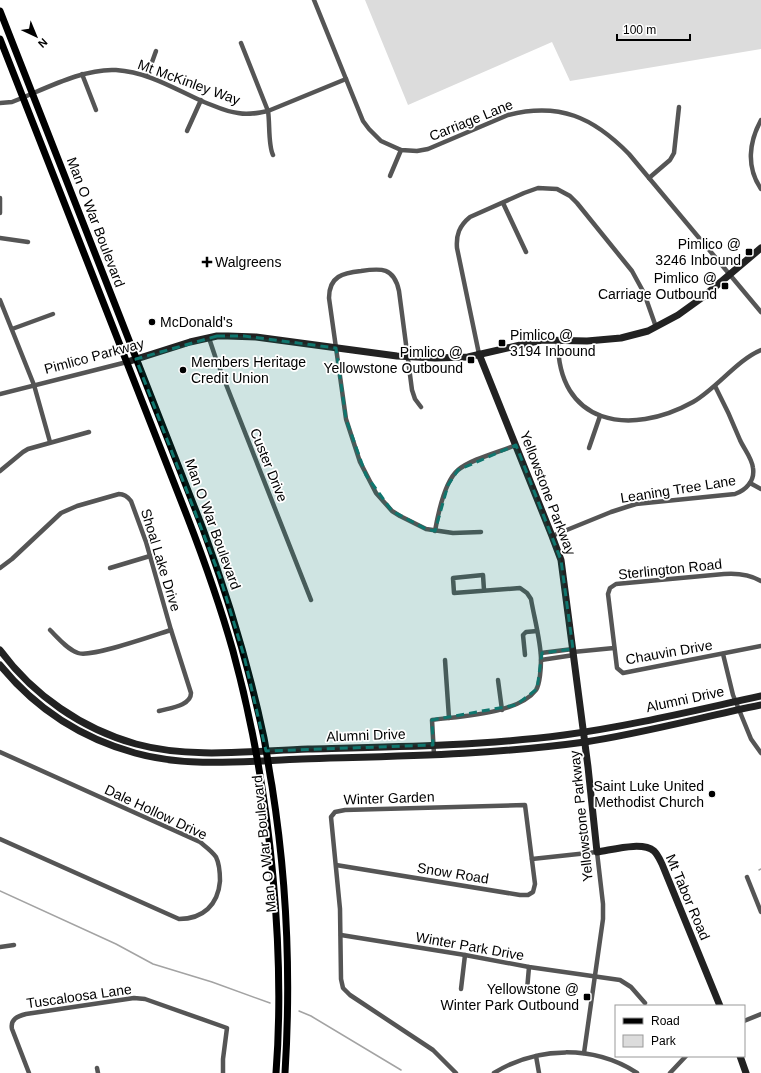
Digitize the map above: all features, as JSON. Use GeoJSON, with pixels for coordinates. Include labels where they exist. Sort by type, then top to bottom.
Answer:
{"type":"FeatureCollection","features":[{"type":"Feature","properties":{"kind":"main road","name":"Man O War Boulevard"},"geometry":{"type":"LineString","coordinates":[[0,11],[220,576],[244,656],[268,761],[280,838],[285,909],[288,1004],[285,1073]]}},
{"type":"Feature","properties":{"kind":"main road","name":"Man O War Boulevard"},"geometry":{"type":"LineString","coordinates":[[0,39],[188,516],[212,582],[235,660],[258,761],[270,842],[277,925],[279,1012],[276,1073]]}},
{"type":"Feature","properties":{"kind":"street","name":"Carriage Lane"},"geometry":{"type":"LineString","coordinates":[[314,0],[363,120],[369,130],[380,141],[401,150],[417,151],[428,149],[508,115],[521,112],[549,111],[587,120],[599,127],[620,145],[761,312]]}},
{"type":"Feature","properties":{"kind":"street"},"geometry":{"type":"LineString","coordinates":[[241,43],[268,111],[270,123],[270,148],[273,155]]}},
{"type":"Feature","properties":{"kind":"street"},"geometry":{"type":"LineString","coordinates":[[147,76],[156,51]]}},
{"type":"Feature","properties":{"kind":"street","name":"Mt McKinley Way"},"geometry":{"type":"LineString","coordinates":[[0,103],[7,103],[23,98],[82,74],[94,71],[115,70],[147,76],[201,100],[239,114],[256,114],[268,111],[346,79]]}},
{"type":"Feature","properties":{"kind":"street"},"geometry":{"type":"LineString","coordinates":[[82,74],[96,110]]}},
{"type":"Feature","properties":{"kind":"street"},"geometry":{"type":"LineString","coordinates":[[187,131],[201,100]]}},
{"type":"Feature","properties":{"kind":"street"},"geometry":{"type":"LineString","coordinates":[[649,178],[670,160],[674,153],[679,107]]}},
{"type":"Feature","properties":{"kind":"street"},"geometry":{"type":"LineString","coordinates":[[761,120],[753,137],[750,148],[752,168],[756,181],[761,189]]}},
{"type":"Feature","properties":{"kind":"street"},"geometry":{"type":"LineString","coordinates":[[390,176],[401,150]]}},
{"type":"Feature","properties":{"kind":"street","name":"Yellowstone Parkway"},"geometry":{"type":"LineString","coordinates":[[584,1053],[604,911],[584,732],[563,569],[552,536],[479,354],[457,248],[456,240],[460,229],[470,218],[524,193],[538,188],[557,189],[570,196],[577,203],[632,271],[644,293],[656,327]]}},
{"type":"Feature","properties":{"kind":"street"},"geometry":{"type":"LineString","coordinates":[[0,198],[0,213]]}},
{"type":"Feature","properties":{"kind":"street"},"geometry":{"type":"LineString","coordinates":[[503,203],[526,252]]}},
{"type":"Feature","properties":{"kind":"street"},"geometry":{"type":"LineString","coordinates":[[0,238],[28,242]]}},
{"type":"Feature","properties":{"kind":"street","name":"Pimlico Parkway"},"geometry":{"type":"LineString","coordinates":[[0,394],[127,362],[176,346],[209,338],[244,336],[408,357],[435,358],[468,356],[542,340],[587,341],[636,335],[656,327],[686,310],[761,248]]}},
{"type":"Feature","properties":{"kind":"street"},"geometry":{"type":"LineString","coordinates":[[421,407],[415,399],[412,390],[397,283],[392,274],[376,268],[347,273],[336,278],[329,291],[329,298],[346,419],[360,462],[371,485],[382,500],[400,516],[419,526],[435,531],[453,533],[481,532]]}},
{"type":"Feature","properties":{"kind":"street"},"geometry":{"type":"LineString","coordinates":[[0,300],[34,385],[50,442]]}},
{"type":"Feature","properties":{"kind":"street"},"geometry":{"type":"LineString","coordinates":[[12,330],[53,314]]}},
{"type":"Feature","properties":{"kind":"street","name":"Custer Drive"},"geometry":{"type":"LineString","coordinates":[[209,338],[216,360],[311,600]]}},
{"type":"Feature","properties":{"kind":"street"},"geometry":{"type":"LineString","coordinates":[[558,340],[560,362],[564,378],[571,392],[582,406],[600,416],[616,420],[653,417],[675,410],[692,402],[715,386],[744,360],[761,350]]}},
{"type":"Feature","properties":{"kind":"street","name":"Leaning Tree Lane"},"geometry":{"type":"LineString","coordinates":[[552,536],[624,507],[646,503],[735,494],[742,491],[750,483],[753,473],[752,464],[740,440],[732,418],[715,386]]}},
{"type":"Feature","properties":{"kind":"street"},"geometry":{"type":"LineString","coordinates":[[589,448],[600,416]]}},
{"type":"Feature","properties":{"kind":"street"},"geometry":{"type":"LineString","coordinates":[[0,471],[23,452],[50,442],[89,432]]}},
{"type":"Feature","properties":{"kind":"street"},"geometry":{"type":"LineString","coordinates":[[435,531],[452,476],[467,465],[516,445]]}},
{"type":"Feature","properties":{"kind":"street"},"geometry":{"type":"LineString","coordinates":[[750,483],[761,488]]}},
{"type":"Feature","properties":{"kind":"street","name":"Shoal Lake Drive"},"geometry":{"type":"LineString","coordinates":[[0,568],[17,555],[61,513],[77,506],[119,494],[124,494],[131,501],[150,556],[190,693],[190,697],[185,703],[159,710]]}},
{"type":"Feature","properties":{"kind":"street"},"geometry":{"type":"LineString","coordinates":[[110,568],[150,556]]}},
{"type":"Feature","properties":{"kind":"street","name":"Sterlington Road"},"geometry":{"type":"LineString","coordinates":[[614,648],[608,594],[608,591],[612,586],[732,573],[749,576],[761,581]]}},
{"type":"Feature","properties":{"kind":"street"},"geometry":{"type":"LineString","coordinates":[[434,754],[432,720],[502,710],[527,699],[537,689],[541,653],[531,599],[527,593],[520,588],[454,593],[453,578],[482,575],[484,590]]}},
{"type":"Feature","properties":{"kind":"street"},"geometry":{"type":"LineString","coordinates":[[50,630],[67,646],[83,655],[96,653],[171,630]]}},
{"type":"Feature","properties":{"kind":"street"},"geometry":{"type":"LineString","coordinates":[[525,655],[523,635],[526,632],[537,631]]}},
{"type":"Feature","properties":{"kind":"street","name":"Chauvin Drive"},"geometry":{"type":"LineString","coordinates":[[614,648],[617,668],[626,674],[761,646]]}},
{"type":"Feature","properties":{"kind":"street"},"geometry":{"type":"LineString","coordinates":[[541,653],[614,648]]}},
{"type":"Feature","properties":{"kind":"street","name":"Alumni Drive"},"geometry":{"type":"LineString","coordinates":[[0,650],[31,685],[52,703],[71,716],[114,736],[138,744],[170,751],[266,751],[495,742],[584,732],[650,720],[761,696]]}},
{"type":"Feature","properties":{"kind":"street"},"geometry":{"type":"LineString","coordinates":[[541,660],[573,652]]}},
{"type":"Feature","properties":{"kind":"street","name":"Chauvin Drive"},"geometry":{"type":"LineString","coordinates":[[723,654],[739,710],[751,739],[761,753]]}},
{"type":"Feature","properties":{"kind":"street"},"geometry":{"type":"LineString","coordinates":[[444,660],[449,718]]}},
{"type":"Feature","properties":{"kind":"street","name":"Alumni Drive"},"geometry":{"type":"LineString","coordinates":[[0,665],[20,687],[50,713],[71,727],[108,745],[145,755],[181,760],[212,762],[501,751],[585,742],[652,730],[761,705]]}},
{"type":"Feature","properties":{"kind":"street"},"geometry":{"type":"LineString","coordinates":[[498,680],[502,710]]}},
{"type":"Feature","properties":{"kind":"street","name":"Dale Hollow Drive"},"geometry":{"type":"LineString","coordinates":[[0,752],[200,842],[215,855],[218,861],[220,876],[218,892],[215,901],[206,911],[193,918],[179,919],[0,839]]}},
{"type":"Feature","properties":{"kind":"street","name":"Winter Garden"},"geometry":{"type":"LineString","coordinates":[[456,1073],[430,1047],[350,995],[343,988],[341,979],[341,935],[331,817],[335,812],[345,810],[524,805],[532,859]]}},
{"type":"Feature","properties":{"kind":"street","name":"Mt Tabor Road"},"geometry":{"type":"LineString","coordinates":[[597,852],[638,846],[649,848],[656,854],[662,864],[720,1005]]}},
{"type":"Feature","properties":{"kind":"street"},"geometry":{"type":"LineString","coordinates":[[532,859],[597,852]]}},
{"type":"Feature","properties":{"kind":"street","name":"Snow Road"},"geometry":{"type":"LineString","coordinates":[[336,865],[525,896],[531,893],[535,887],[532,859]]}},
{"type":"Feature","properties":{"kind":"street"},"geometry":{"type":"LineString","coordinates":[[747,877],[761,912]]}},
{"type":"Feature","properties":{"kind":"street","name":"Winter Park Drive"},"geometry":{"type":"LineString","coordinates":[[341,935],[464,955],[529,968],[620,980],[627,983],[636,991],[645,1003]]}},
{"type":"Feature","properties":{"kind":"street"},"geometry":{"type":"LineString","coordinates":[[0,947],[14,945]]}},
{"type":"Feature","properties":{"kind":"street"},"geometry":{"type":"LineString","coordinates":[[461,989],[464,955]]}},
{"type":"Feature","properties":{"kind":"street"},"geometry":{"type":"LineString","coordinates":[[527,990],[529,968]]}},
{"type":"Feature","properties":{"kind":"street","name":"Tuscaloosa Lane"},"geometry":{"type":"LineString","coordinates":[[29,1073],[12,1029],[12,1023],[15,1018],[26,1014],[134,998],[145,999],[227,1028],[223,1059],[223,1073]]}},
{"type":"Feature","properties":{"kind":"street"},"geometry":{"type":"LineString","coordinates":[[745,1021],[761,1014]]}},
{"type":"Feature","properties":{"kind":"street"},"geometry":{"type":"LineString","coordinates":[[494,1073],[516,1062],[555,1052],[584,1053],[612,1061],[637,1073]]}},
{"type":"Feature","properties":{"kind":"street"},"geometry":{"type":"LineString","coordinates":[[536,1056],[539,1073]]}},
{"type":"Feature","properties":{"kind":"street"},"geometry":{"type":"LineString","coordinates":[[670,1073],[685,1057]]}},
{"type":"Feature","properties":{"kind":"street"},"geometry":{"type":"LineString","coordinates":[[740,1057],[746,1073]]}},
{"type":"Feature","properties":{"kind":"highlighted area"},"geometry":{"type":"Polygon","coordinates":[[[217,336],[244,336],[336,348],[346,419],[366,475],[392,511],[426,529],[435,531],[448,485],[458,470],[516,445],[561,560],[573,649],[542,653],[537,689],[516,705],[432,720],[433,745],[266,751],[244,656],[220,577],[136,359],[217,336]]]}},
{"type":"Feature","properties":{"kind":"green space"},"geometry":{"type":"Polygon","coordinates":[[[365,0],[761,0],[761,49],[570,81],[552,42],[408,105],[365,0]]]}},
{"type":"Feature","properties":{"kind":"waterway"},"geometry":{"type":"LineString","coordinates":[[0,891],[116,944],[153,964],[212,982],[270,1003]]}},
{"type":"Feature","properties":{"kind":"waterway"},"geometry":{"type":"LineString","coordinates":[[299,1011],[311,1016],[401,1070]]}},
{"type":"Feature","properties":{"kind":"place","name":"Pimlico @ 3246 Inbound"},"geometry":{"type":"Point","coordinates":[749,252]}},
{"type":"Feature","properties":{"kind":"place","name":"Walgreens"},"geometry":{"type":"Point","coordinates":[207,262]}},
{"type":"Feature","properties":{"kind":"place","name":"Pimlico @ Carriage Outbound"},"geometry":{"type":"Point","coordinates":[725,286]}},
{"type":"Feature","properties":{"kind":"place","name":"McDonald's"},"geometry":{"type":"Point","coordinates":[152,322]}},
{"type":"Feature","properties":{"kind":"place","name":"Pimlico @ 3194 Inbound"},"geometry":{"type":"Point","coordinates":[502,343]}},
{"type":"Feature","properties":{"kind":"place","name":"Pimlico @ Yellowstone Outbound"},"geometry":{"type":"Point","coordinates":[471,360]}},
{"type":"Feature","properties":{"kind":"place","name":"Members Heritage Credit Union"},"geometry":{"type":"Point","coordinates":[183,370]}},
{"type":"Feature","properties":{"kind":"place","name":"Saint Luke United Methodist Church"},"geometry":{"type":"Point","coordinates":[712,794]}},
{"type":"Feature","properties":{"kind":"place","name":"Yellowstone @ Winter Park Outbound"},"geometry":{"type":"Point","coordinates":[587,997]}}]}
